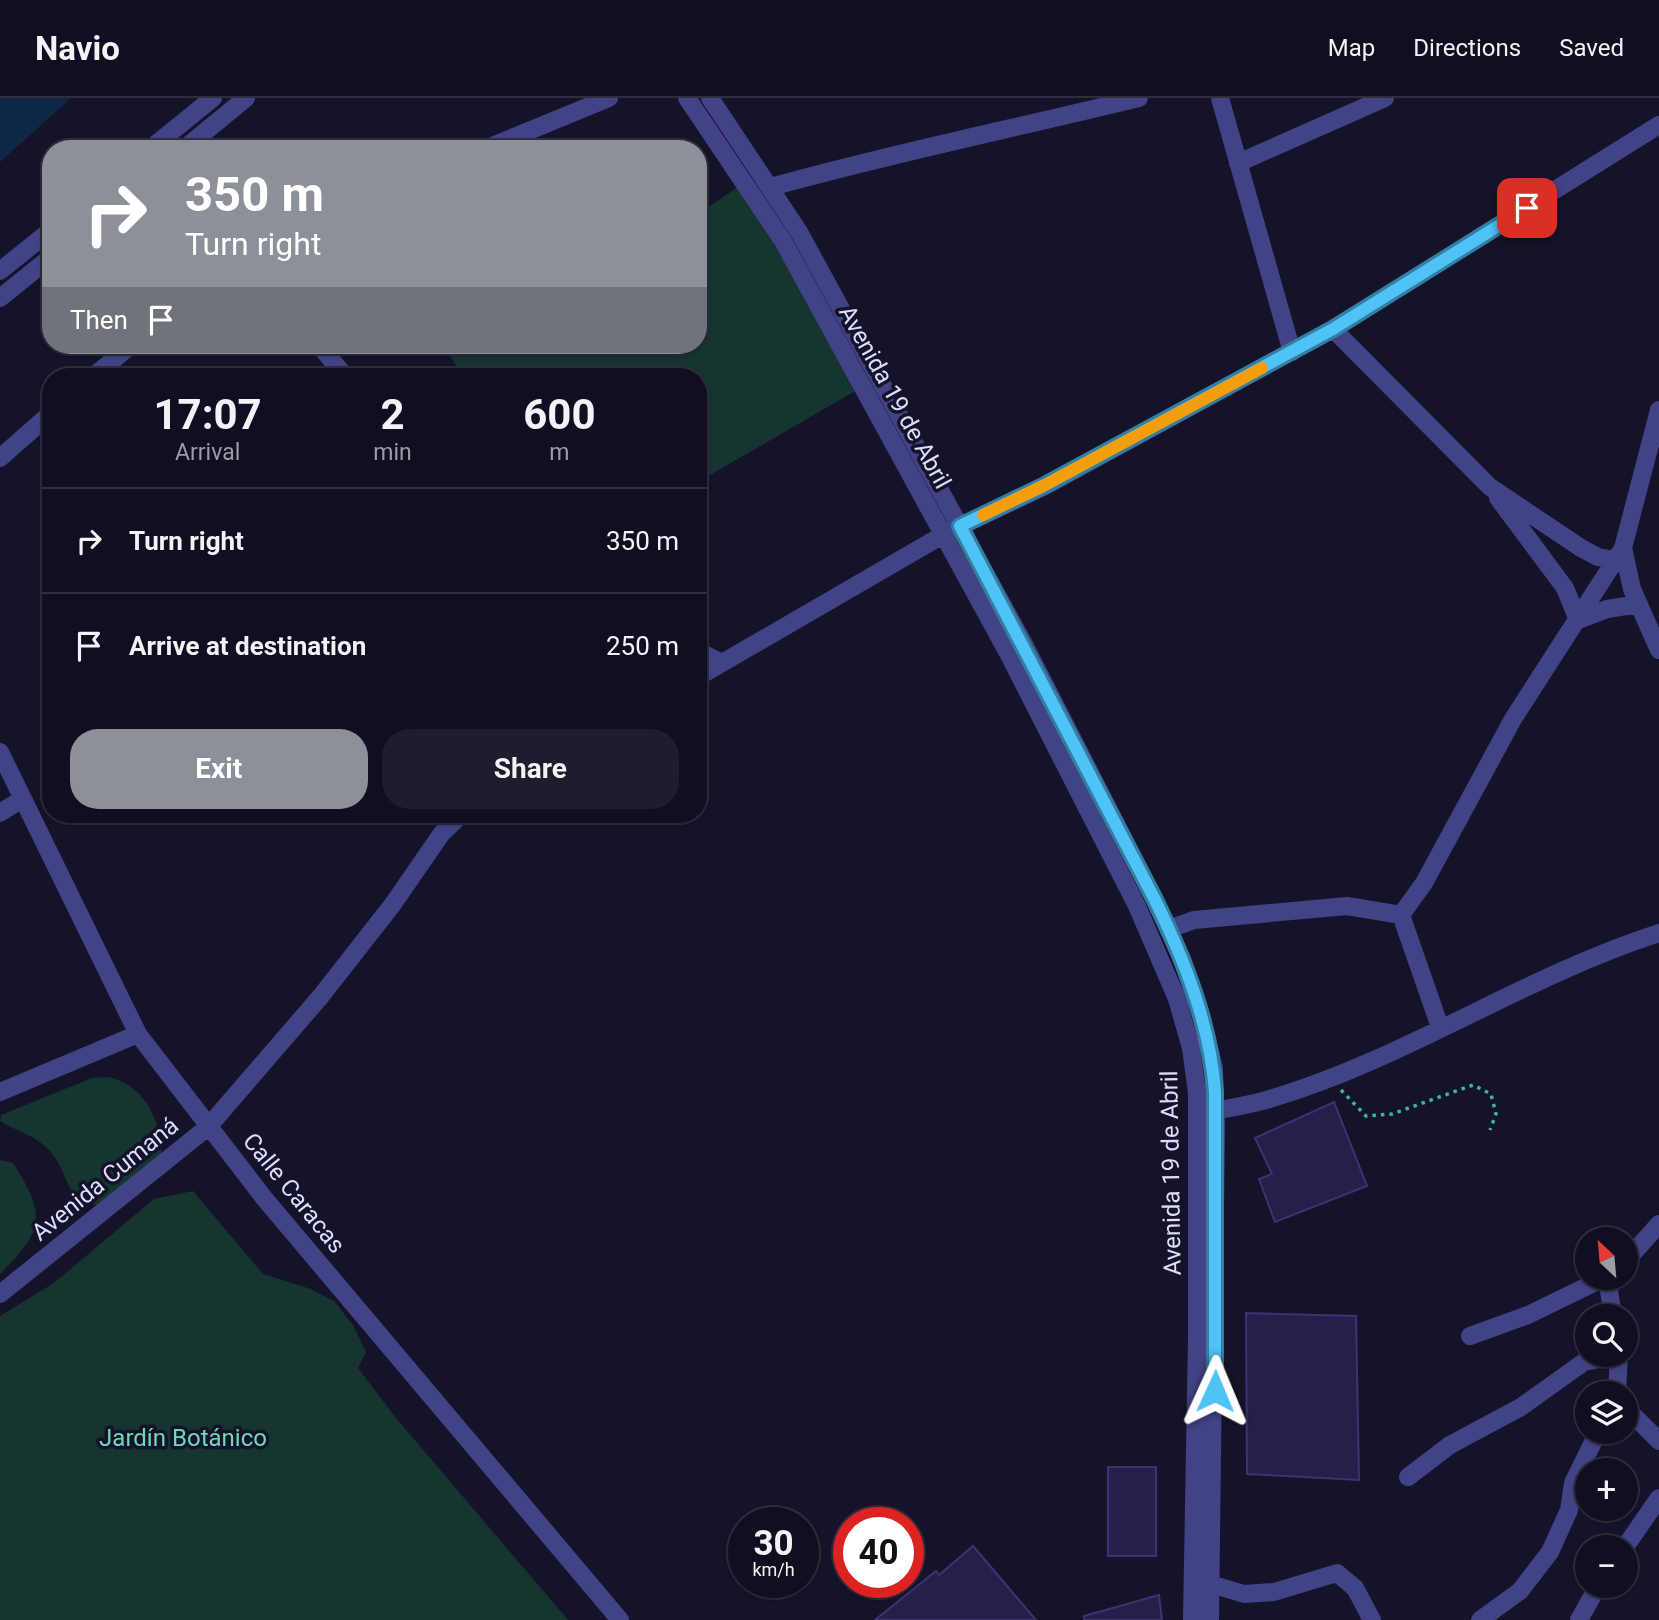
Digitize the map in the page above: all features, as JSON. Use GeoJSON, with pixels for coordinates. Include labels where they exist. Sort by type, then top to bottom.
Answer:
{"type":"FeatureCollection","features":[{"type":"Feature","properties":{"kind":"street"},"geometry":{"type":"LineString","coordinates":[[167,140],[213,98]]}},
{"type":"Feature","properties":{"kind":"street"},"geometry":{"type":"LineString","coordinates":[[195,140],[246,98]]}},
{"type":"Feature","properties":{"kind":"street"},"geometry":{"type":"LineString","coordinates":[[507,140],[609,98]]}},
{"type":"Feature","properties":{"kind":"street","name":"Avenida 19 de Abril"},"geometry":{"type":"LineString","coordinates":[[687,98],[783,241],[1009,654],[1137,906],[1164,966],[1191,1048],[1197,1093],[1192,1620]]}},
{"type":"Feature","properties":{"kind":"street","name":"Avenida 19 de Abril"},"geometry":{"type":"LineString","coordinates":[[710,98],[771,187],[960,526],[1025,646],[1169,929],[1186,970],[1209,1044],[1216,1111],[1210,1620]]}},
{"type":"Feature","properties":{"kind":"street"},"geometry":{"type":"LineString","coordinates":[[771,187],[884,155],[986,135],[1139,98]]}},
{"type":"Feature","properties":{"kind":"street"},"geometry":{"type":"LineString","coordinates":[[1220,98],[1292,352]]}},
{"type":"Feature","properties":{"kind":"street"},"geometry":{"type":"LineString","coordinates":[[1238,163],[1385,98]]}},
{"type":"Feature","properties":{"kind":"street"},"geometry":{"type":"LineString","coordinates":[[707,672],[943,535],[1045,485],[1333,329],[1659,125]]}},
{"type":"Feature","properties":{"kind":"street"},"geometry":{"type":"LineString","coordinates":[[0,271],[42,237]]}},
{"type":"Feature","properties":{"kind":"street"},"geometry":{"type":"LineString","coordinates":[[0,298],[42,264]]}},
{"type":"Feature","properties":{"kind":"street"},"geometry":{"type":"LineString","coordinates":[[1333,329],[1490,487],[1566,588],[1578,620]]}},
{"type":"Feature","properties":{"kind":"street"},"geometry":{"type":"LineString","coordinates":[[104,368],[120,354]]}},
{"type":"Feature","properties":{"kind":"street"},"geometry":{"type":"LineString","coordinates":[[327,354],[338,368]]}},
{"type":"Feature","properties":{"kind":"street"},"geometry":{"type":"LineString","coordinates":[[1401,915],[1424,883],[1513,719],[1619,554],[1659,410]]}},
{"type":"Feature","properties":{"kind":"street"},"geometry":{"type":"LineString","coordinates":[[0,458],[42,421]]}},
{"type":"Feature","properties":{"kind":"street"},"geometry":{"type":"LineString","coordinates":[[1490,487],[1598,557],[1619,554]]}},
{"type":"Feature","properties":{"kind":"street"},"geometry":{"type":"LineString","coordinates":[[1619,554],[1659,650]]}},
{"type":"Feature","properties":{"kind":"street"},"geometry":{"type":"LineString","coordinates":[[1578,620],[1607,609],[1639,604]]}},
{"type":"Feature","properties":{"kind":"street"},"geometry":{"type":"LineString","coordinates":[[707,655],[722,663]]}},
{"type":"Feature","properties":{"kind":"street","name":"Calle Caracas"},"geometry":{"type":"LineString","coordinates":[[0,752],[138,1034],[208,1127],[620,1620]]}},
{"type":"Feature","properties":{"kind":"street"},"geometry":{"type":"LineString","coordinates":[[0,813],[22,799]]}},
{"type":"Feature","properties":{"kind":"street","name":"Avenida Cumaná"},"geometry":{"type":"LineString","coordinates":[[0,1294],[208,1127],[321,996],[393,904],[442,833],[453,823]]}},
{"type":"Feature","properties":{"kind":"street"},"geometry":{"type":"LineString","coordinates":[[1169,929],[1194,920],[1348,906],[1401,915]]}},
{"type":"Feature","properties":{"kind":"street"},"geometry":{"type":"LineString","coordinates":[[1401,915],[1440,1027]]}},
{"type":"Feature","properties":{"kind":"street"},"geometry":{"type":"LineString","coordinates":[[1216,1111],[1272,1098],[1331,1077],[1614,947],[1659,933]]}},
{"type":"Feature","properties":{"kind":"street"},"geometry":{"type":"LineString","coordinates":[[0,1092],[138,1034]]}},
{"type":"Feature","properties":{"kind":"street"},"geometry":{"type":"LineString","coordinates":[[1638,1248],[1659,1224]]}},
{"type":"Feature","properties":{"kind":"street"},"geometry":{"type":"LineString","coordinates":[[1470,1336],[1528,1315],[1581,1290]]}},
{"type":"Feature","properties":{"kind":"street"},"geometry":{"type":"LineString","coordinates":[[1408,1477],[1450,1444],[1521,1406],[1577,1367]]}},
{"type":"Feature","properties":{"kind":"street"},"geometry":{"type":"LineString","coordinates":[[1638,1420],[1654,1436]]}},
{"type":"Feature","properties":{"kind":"street"},"geometry":{"type":"LineString","coordinates":[[1480,1620],[1520,1591],[1549,1552],[1569,1510],[1573,1483],[1594,1444]]}},
{"type":"Feature","properties":{"kind":"street"},"geometry":{"type":"LineString","coordinates":[[1633,1535],[1659,1498]]}},
{"type":"Feature","properties":{"kind":"street"},"geometry":{"type":"LineString","coordinates":[[1211,1584],[1244,1594],[1274,1592],[1337,1573],[1355,1588],[1372,1620]]}},
{"type":"Feature","properties":{"kind":"street"},"geometry":{"type":"LineString","coordinates":[[1579,1620],[1591,1598]]}},
{"type":"Feature","properties":{"kind":"path"},"geometry":{"type":"LineString","coordinates":[[1331,1077],[1349,1101],[1366,1116],[1392,1114],[1473,1085],[1491,1094],[1496,1114],[1490,1130]]}},
{"type":"Feature","properties":{"kind":"green space"},"geometry":{"type":"Polygon","coordinates":[[[741,185],[857,390],[707,477],[707,368],[458,368],[449,354],[707,354],[707,208],[741,185]]]}},
{"type":"Feature","properties":{"kind":"green space"},"geometry":{"type":"Polygon","coordinates":[[[109,1077],[134,1089],[150,1108],[159,1133],[162,1160],[110,1208],[93,1204],[73,1192],[47,1148],[36,1139],[0,1121],[1,1115],[92,1078],[109,1077]]]}},
{"type":"Feature","properties":{"kind":"green space"},"geometry":{"type":"Polygon","coordinates":[[[0,1160],[13,1163],[24,1181],[32,1197],[36,1222],[25,1246],[0,1274],[0,1160]]]}},
{"type":"Feature","properties":{"kind":"green space","name":"Jardín Botánico"},"geometry":{"type":"Polygon","coordinates":[[[193,1191],[263,1274],[311,1289],[334,1301],[353,1325],[366,1352],[358,1368],[396,1418],[568,1620],[0,1620],[0,1316],[54,1283],[154,1199],[193,1191]]]}},
{"type":"Feature","properties":{"kind":"water"},"geometry":{"type":"Polygon","coordinates":[[[0,98],[71,98],[0,162],[0,98]]]}},
{"type":"Feature","properties":{"kind":"building"},"geometry":{"type":"Polygon","coordinates":[[[1334,1102],[1367,1186],[1275,1222],[1259,1179],[1272,1174],[1255,1138],[1334,1102]]]}},
{"type":"Feature","properties":{"kind":"building"},"geometry":{"type":"Polygon","coordinates":[[[1246,1313],[1356,1316],[1359,1480],[1247,1474],[1246,1313]]]}},
{"type":"Feature","properties":{"kind":"building"},"geometry":{"type":"Polygon","coordinates":[[[1108,1467],[1156,1467],[1156,1556],[1108,1556],[1108,1467]]]}},
{"type":"Feature","properties":{"kind":"building"},"geometry":{"type":"Polygon","coordinates":[[[973,1546],[1036,1620],[875,1620],[902,1598],[924,1598],[924,1581],[936,1571],[939,1575],[973,1546]]]}},
{"type":"Feature","properties":{"kind":"building"},"geometry":{"type":"Polygon","coordinates":[[[1159,1595],[1162,1620],[1084,1620],[1084,1616],[1159,1595]]]}},
{"type":"Feature","properties":{"kind":"slow traffic"},"geometry":{"type":"LineString","coordinates":[[983,515],[1045,485],[1262,368]]}},
{"type":"Feature","properties":{"kind":"route"},"geometry":{"type":"LineString","coordinates":[[1215,1391],[1215,1092],[1209,1044],[1202,1018],[1182,959],[1154,898],[1025,646],[960,526],[1045,485],[1333,329],[1527,208]]}}]}
